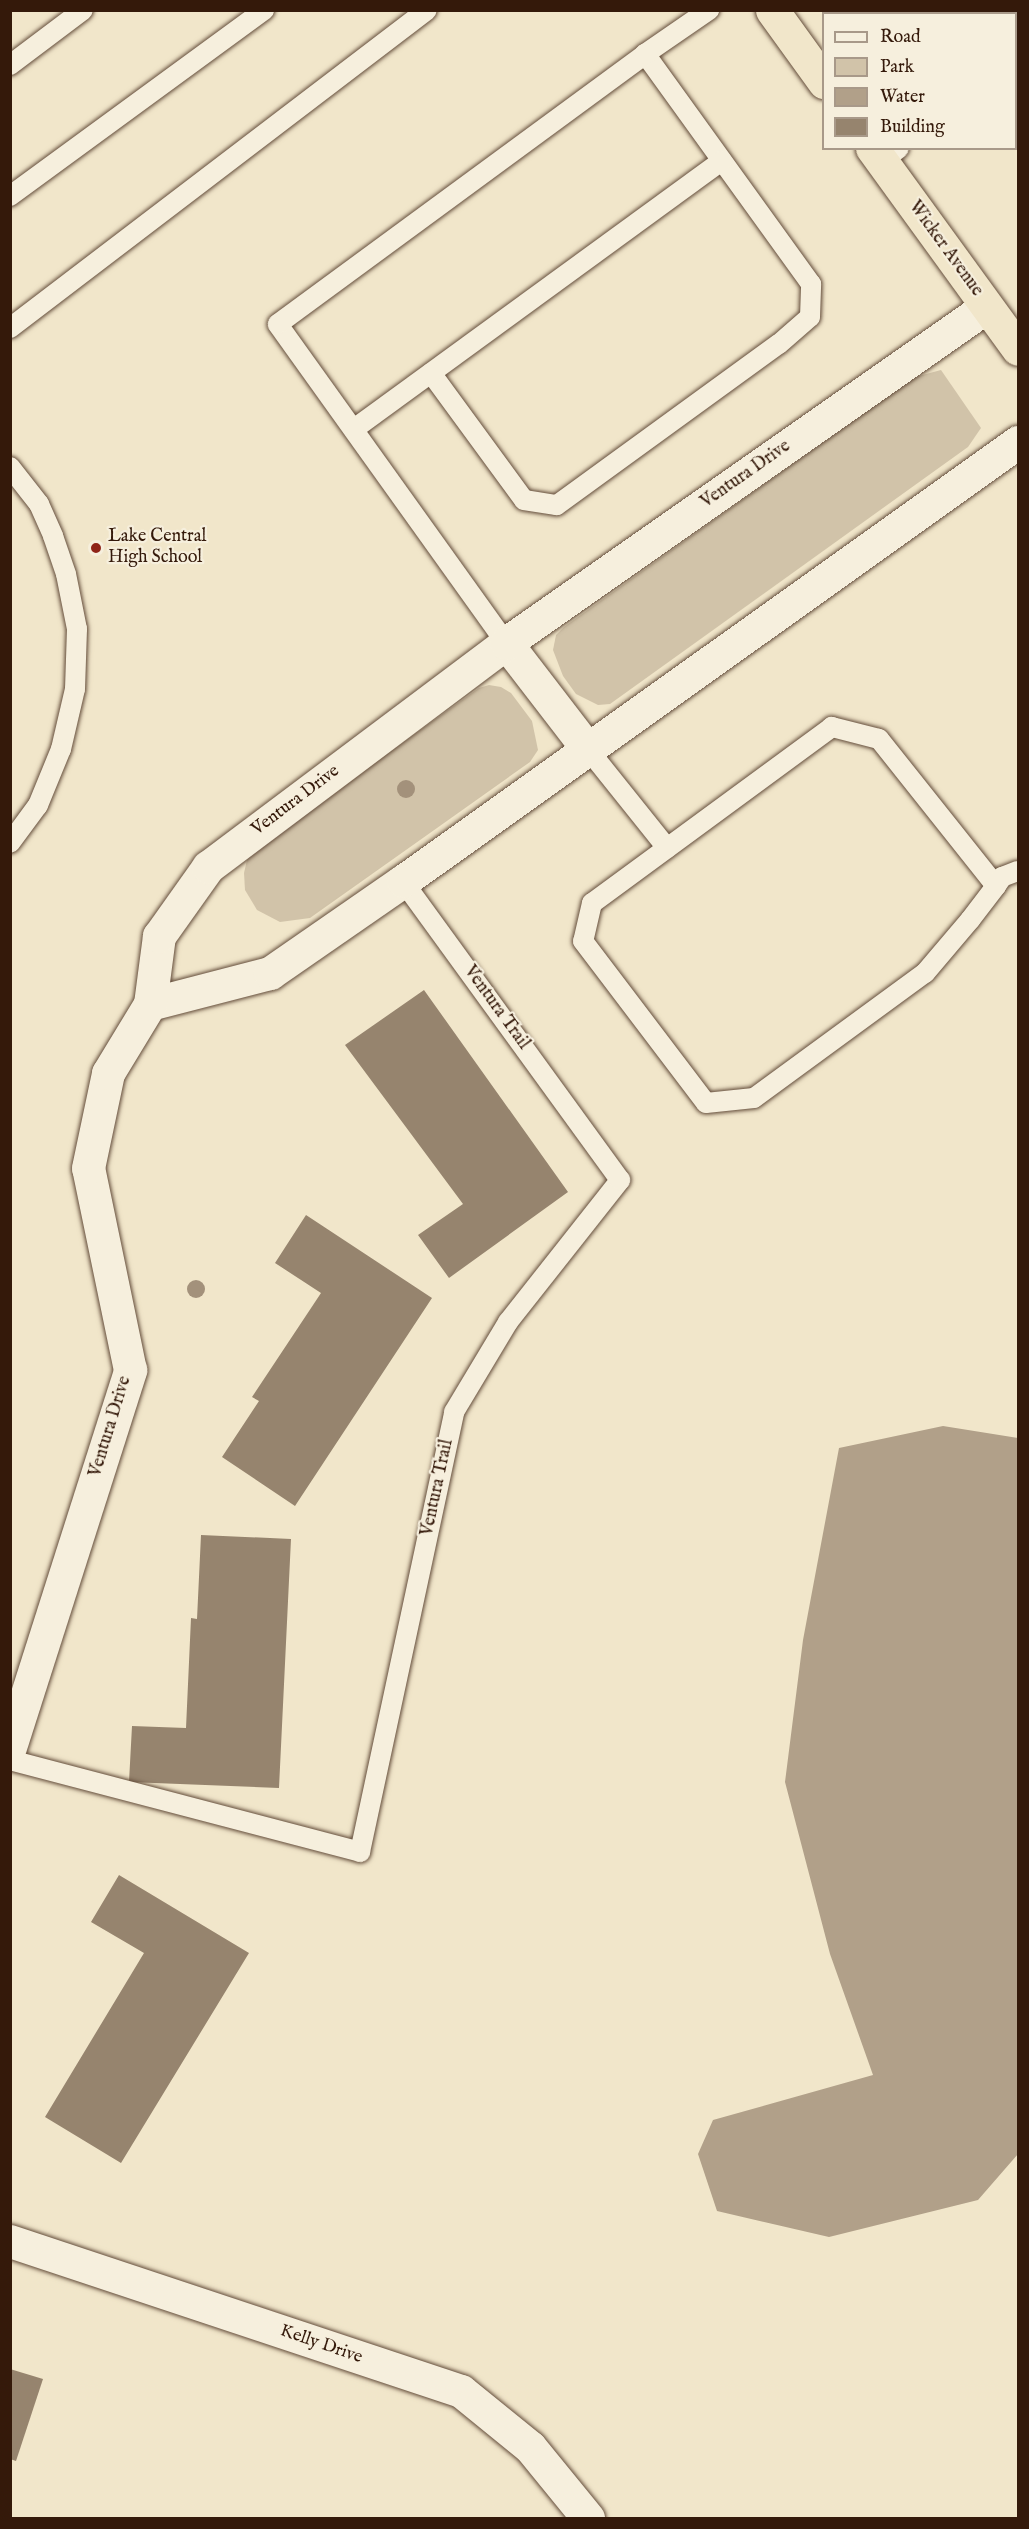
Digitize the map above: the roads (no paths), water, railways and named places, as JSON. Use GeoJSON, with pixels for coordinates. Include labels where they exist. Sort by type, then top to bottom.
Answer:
{"type":"FeatureCollection","features":[{"type":"Feature","properties":{"kind":"highway"},"geometry":{"type":"LineString","coordinates":[[771,10],[822,79]]}},
{"type":"Feature","properties":{"kind":"highway","name":"Wicker Avenue"},"geometry":{"type":"LineString","coordinates":[[884,153],[986,307],[1018,349]]}},
{"type":"Feature","properties":{"kind":"street","name":"Ventura Drive"},"geometry":{"type":"LineString","coordinates":[[10,1747],[130,1370],[88,1168],[108,1073],[150,1004],[159,936],[208,867],[506,643],[986,307]]}},
{"type":"Feature","properties":{"kind":"street"},"geometry":{"type":"LineString","coordinates":[[150,1004],[270,973],[403,881],[1018,442]]}},
{"type":"Feature","properties":{"kind":"street"},"geometry":{"type":"LineString","coordinates":[[506,643],[587,748]]}},
{"type":"Feature","properties":{"kind":"street","name":"Kelly Drive"},"geometry":{"type":"LineString","coordinates":[[10,2241],[461,2391],[530,2447],[588,2518]]}},
{"type":"Feature","properties":{"kind":"lane"},"geometry":{"type":"LineString","coordinates":[[10,65],[83,10]]}},
{"type":"Feature","properties":{"kind":"lane"},"geometry":{"type":"LineString","coordinates":[[10,196],[264,10]]}},
{"type":"Feature","properties":{"kind":"lane"},"geometry":{"type":"LineString","coordinates":[[10,328],[427,10]]}},
{"type":"Feature","properties":{"kind":"lane"},"geometry":{"type":"LineString","coordinates":[[506,643],[278,324],[645,54],[709,10]]}},
{"type":"Feature","properties":{"kind":"lane"},"geometry":{"type":"LineString","coordinates":[[431,373],[525,500],[557,504],[750,365],[810,317],[811,284],[645,54]]}},
{"type":"Feature","properties":{"kind":"lane"},"geometry":{"type":"LineString","coordinates":[[354,429],[722,161]]}},
{"type":"Feature","properties":{"kind":"lane"},"geometry":{"type":"LineString","coordinates":[[10,467],[39,504],[53,536],[66,573],[76,629],[75,689],[61,749],[38,805],[10,843]]}},
{"type":"Feature","properties":{"kind":"lane"},"geometry":{"type":"LineString","coordinates":[[996,886],[879,739],[832,727],[592,903],[583,941],[706,1103],[754,1098],[925,973],[996,886],[1002,877],[1018,871]]}},
{"type":"Feature","properties":{"kind":"lane"},"geometry":{"type":"LineString","coordinates":[[587,748],[667,848]]}},
{"type":"Feature","properties":{"kind":"lane","name":"Ventura Trail"},"geometry":{"type":"LineString","coordinates":[[10,1760],[360,1852],[454,1412],[508,1322],[620,1180],[403,881]]}},
{"type":"Feature","properties":{"kind":"water"},"geometry":{"type":"Polygon","coordinates":[[[943,1426],[1018,1438],[1018,2154],[978,2200],[829,2237],[717,2211],[698,2154],[713,2120],[873,2075],[830,1954],[785,1782],[803,1640],[839,1448],[943,1426]]]}},
{"type":"Feature","properties":{"kind":"place","name":"Lake Central High School"},"geometry":{"type":"Point","coordinates":[96,548]}}]}
